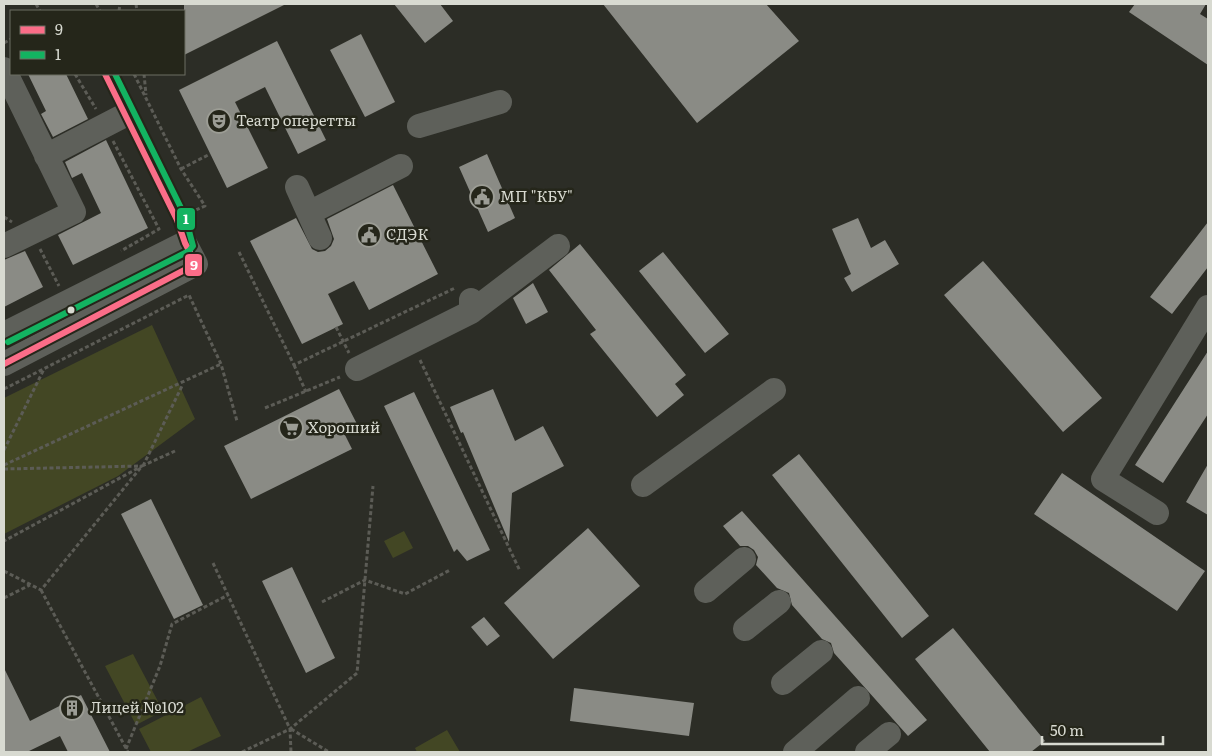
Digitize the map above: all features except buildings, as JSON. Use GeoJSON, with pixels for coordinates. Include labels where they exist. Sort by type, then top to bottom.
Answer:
{"type":"FeatureCollection","features":[{"type":"Feature","properties":{"kind":"street"},"geometry":{"type":"LineString","coordinates":[[4,69],[74,212],[4,246]]}},
{"type":"Feature","properties":{"kind":"street"},"geometry":{"type":"LineString","coordinates":[[419,126],[500,102]]}},
{"type":"Feature","properties":{"kind":"street"},"geometry":{"type":"LineString","coordinates":[[46,156],[115,120]]}},
{"type":"Feature","properties":{"kind":"street"},"geometry":{"type":"LineString","coordinates":[[309,213],[401,166]]}},
{"type":"Feature","properties":{"kind":"street"},"geometry":{"type":"LineString","coordinates":[[297,186],[320,238]]}},
{"type":"Feature","properties":{"kind":"street"},"geometry":{"type":"LineString","coordinates":[[4,334],[185,243],[196,264],[4,364]]}},
{"type":"Feature","properties":{"kind":"street"},"geometry":{"type":"LineString","coordinates":[[357,369],[412,343],[468,299],[558,246]]}},
{"type":"Feature","properties":{"kind":"street"},"geometry":{"type":"LineString","coordinates":[[1157,513],[1103,479],[1208,307]]}},
{"type":"Feature","properties":{"kind":"street"},"geometry":{"type":"LineString","coordinates":[[643,485],[774,390]]}},
{"type":"Feature","properties":{"kind":"street"},"geometry":{"type":"LineString","coordinates":[[706,591],[744,559]]}},
{"type":"Feature","properties":{"kind":"street"},"geometry":{"type":"LineString","coordinates":[[745,629],[779,602]]}},
{"type":"Feature","properties":{"kind":"street"},"geometry":{"type":"LineString","coordinates":[[782,683],[821,652]]}},
{"type":"Feature","properties":{"kind":"street"},"geometry":{"type":"LineString","coordinates":[[795,752],[858,698]]}},
{"type":"Feature","properties":{"kind":"street"},"geometry":{"type":"LineString","coordinates":[[867,752],[889,734]]}},
{"type":"Feature","properties":{"kind":"path"},"geometry":{"type":"LineString","coordinates":[[76,75],[115,120],[159,229]]}},
{"type":"Feature","properties":{"kind":"path"},"geometry":{"type":"LineString","coordinates":[[134,75],[181,169],[205,206],[189,213]]}},
{"type":"Feature","properties":{"kind":"path"},"geometry":{"type":"LineString","coordinates":[[144,75],[146,98]]}},
{"type":"Feature","properties":{"kind":"path"},"geometry":{"type":"LineString","coordinates":[[181,169],[210,154]]}},
{"type":"Feature","properties":{"kind":"path"},"geometry":{"type":"LineString","coordinates":[[239,252],[306,392]]}},
{"type":"Feature","properties":{"kind":"path"},"geometry":{"type":"LineString","coordinates":[[4,390],[189,295],[222,364],[237,421]]}},
{"type":"Feature","properties":{"kind":"path"},"geometry":{"type":"LineString","coordinates":[[294,365],[343,341],[468,299]]}},
{"type":"Feature","properties":{"kind":"path"},"geometry":{"type":"LineString","coordinates":[[265,408],[357,369],[336,327]]}},
{"type":"Feature","properties":{"kind":"path"},"geometry":{"type":"LineString","coordinates":[[412,343],[520,571]]}},
{"type":"Feature","properties":{"kind":"path"},"geometry":{"type":"LineString","coordinates":[[4,465],[222,364]]}},
{"type":"Feature","properties":{"kind":"path"},"geometry":{"type":"LineString","coordinates":[[4,450],[44,369]]}},
{"type":"Feature","properties":{"kind":"path"},"geometry":{"type":"LineString","coordinates":[[40,590],[142,466],[183,383]]}},
{"type":"Feature","properties":{"kind":"path"},"geometry":{"type":"LineString","coordinates":[[4,542],[142,466],[175,451]]}},
{"type":"Feature","properties":{"kind":"path"},"geometry":{"type":"LineString","coordinates":[[4,469],[142,466]]}},
{"type":"Feature","properties":{"kind":"path"},"geometry":{"type":"LineString","coordinates":[[242,752],[290,729],[357,673],[373,486]]}},
{"type":"Feature","properties":{"kind":"path"},"geometry":{"type":"LineString","coordinates":[[213,563],[290,729],[290,752]]}},
{"type":"Feature","properties":{"kind":"path"},"geometry":{"type":"LineString","coordinates":[[322,602],[365,581],[405,594],[450,570]]}},
{"type":"Feature","properties":{"kind":"path"},"geometry":{"type":"LineString","coordinates":[[4,571],[40,590],[127,750]]}},
{"type":"Feature","properties":{"kind":"path"},"geometry":{"type":"LineString","coordinates":[[4,598],[31,585]]}},
{"type":"Feature","properties":{"kind":"path"},"geometry":{"type":"LineString","coordinates":[[127,750],[160,666],[172,624],[228,596]]}},
{"type":"Feature","properties":{"kind":"path"},"geometry":{"type":"LineString","coordinates":[[290,729],[329,752]]}},
{"type":"Feature","properties":{"kind":"green space"},"geometry":{"type":"Polygon","coordinates":[[[152,325],[195,419],[118,476],[4,534],[4,398],[152,325]]]}},
{"type":"Feature","properties":{"kind":"green space"},"geometry":{"type":"Polygon","coordinates":[[[404,531],[413,548],[393,558],[384,541],[404,531]]]}},
{"type":"Feature","properties":{"kind":"green space"},"geometry":{"type":"Polygon","coordinates":[[[133,654],[163,711],[136,725],[105,666],[133,654]]]}},
{"type":"Feature","properties":{"kind":"green space"},"geometry":{"type":"Polygon","coordinates":[[[201,697],[221,736],[187,752],[151,752],[139,729],[201,697]]]}},
{"type":"Feature","properties":{"kind":"green space"},"geometry":{"type":"Polygon","coordinates":[[[447,730],[460,752],[417,752],[415,748],[447,730]]]}},
{"type":"Feature","properties":{"kind":"transit line","name":"9"},"geometry":{"type":"LineString","coordinates":[[4,364],[196,264],[185,243],[177,220],[105,75]]}},
{"type":"Feature","properties":{"kind":"transit line","name":"1"},"geometry":{"type":"LineString","coordinates":[[8,342],[189,251],[193,246],[185,216],[115,75]]}},
{"type":"Feature","properties":{"kind":"place","name":"Театр оперетты"},"geometry":{"type":"Point","coordinates":[219,121]}},
{"type":"Feature","properties":{"kind":"place","name":"МП \"КБУ\""},"geometry":{"type":"Point","coordinates":[482,197]}},
{"type":"Feature","properties":{"kind":"place","name":"СДЭК"},"geometry":{"type":"Point","coordinates":[369,235]}},
{"type":"Feature","properties":{"kind":"place","name":"Хороший"},"geometry":{"type":"Point","coordinates":[291,428]}},
{"type":"Feature","properties":{"kind":"place","name":"Лицей №102"},"geometry":{"type":"Point","coordinates":[72,708]}}]}
